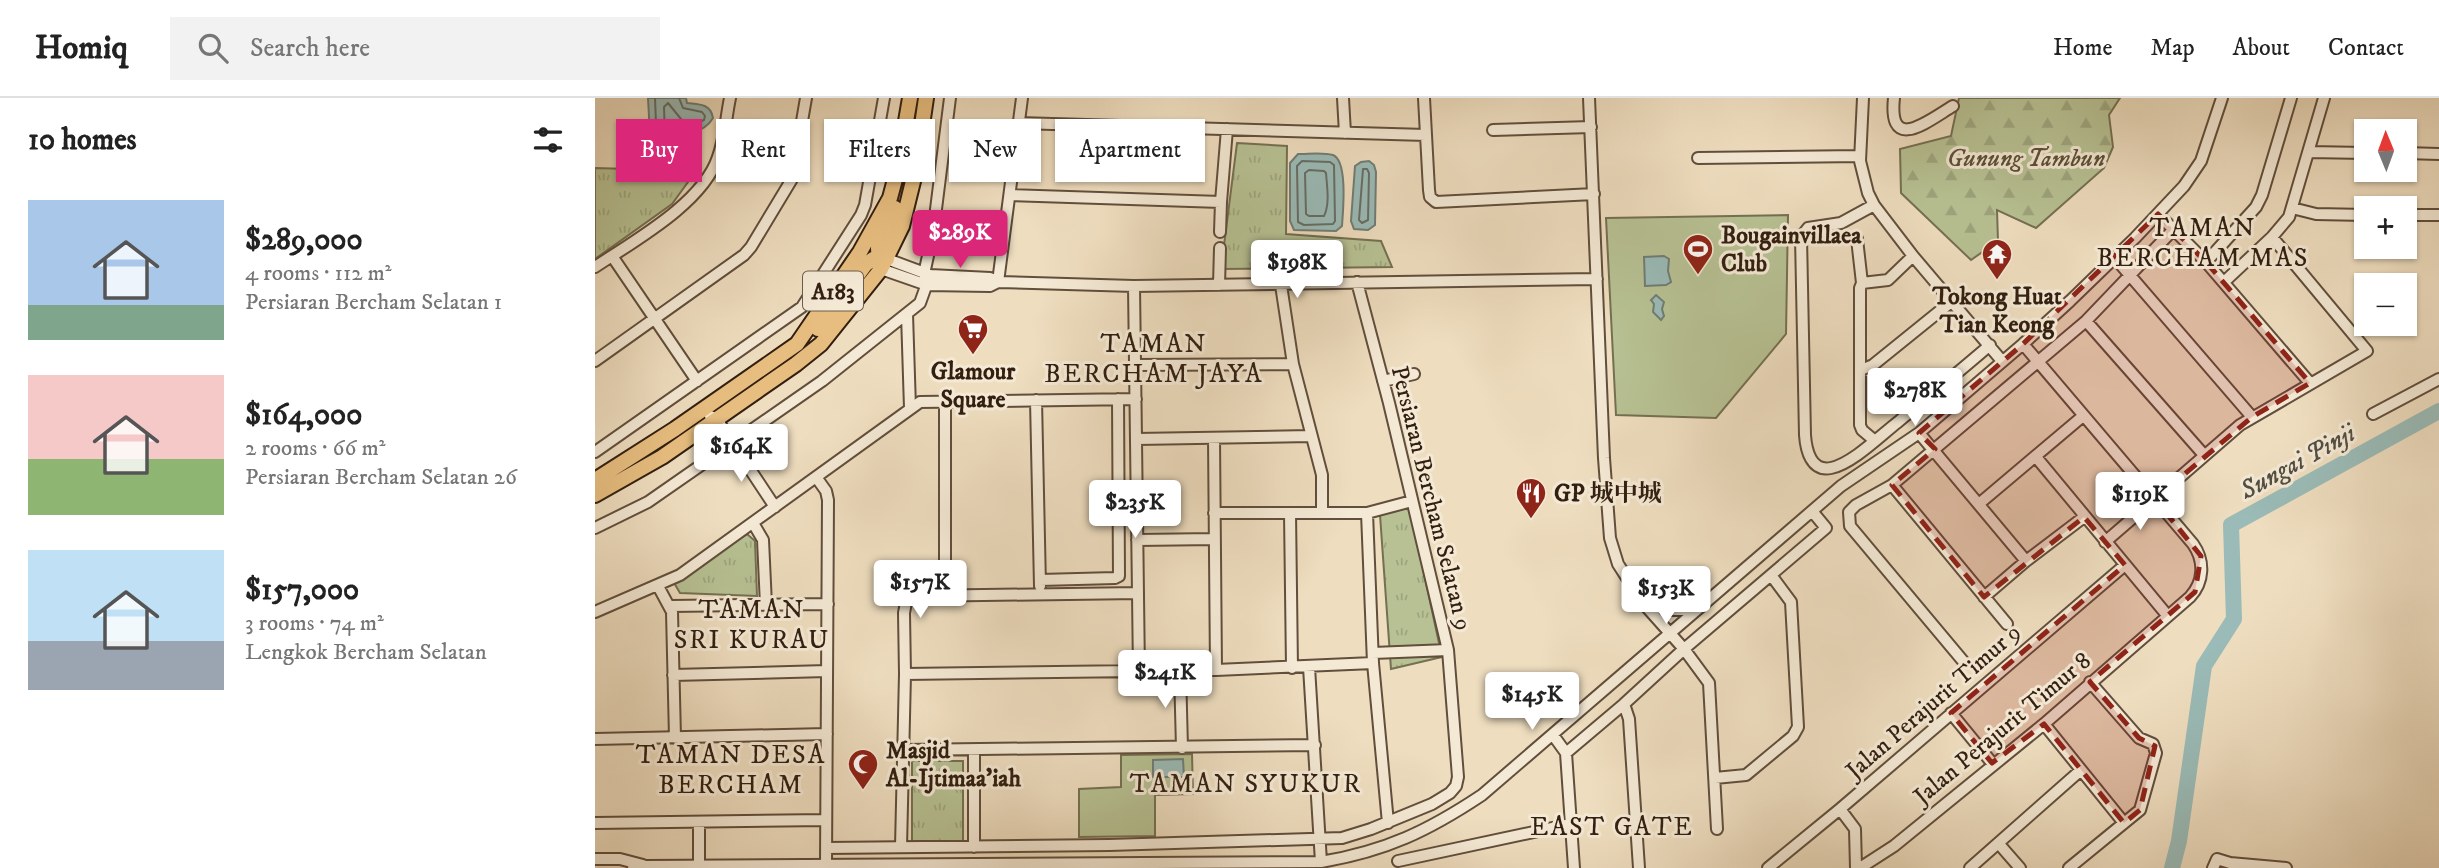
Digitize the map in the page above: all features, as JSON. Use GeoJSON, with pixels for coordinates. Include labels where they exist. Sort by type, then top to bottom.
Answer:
{"type":"FeatureCollection","features":[{"type":"Feature","properties":{"kind":"main road","name":"A183"},"geometry":{"type":"LineString","coordinates":[[906,119],[910,98]]}},
{"type":"Feature","properties":{"kind":"main road","name":"A183"},"geometry":{"type":"LineString","coordinates":[[595,495],[610,489],[662,457],[796,365],[821,344],[882,262],[902,226],[915,173],[926,98]]}},
{"type":"Feature","properties":{"kind":"main road","name":"A183"},"geometry":{"type":"LineString","coordinates":[[595,480],[675,429],[797,344],[878,222],[894,182]]}},
{"type":"Feature","properties":{"kind":"main road"},"geometry":{"type":"LineString","coordinates":[[797,344],[812,336],[862,269],[882,262],[878,248],[894,208],[900,182]]}},
{"type":"Feature","properties":{"kind":"street"},"geometry":{"type":"LineString","coordinates":[[595,267],[661,223],[700,186],[718,159],[730,98]]}},
{"type":"Feature","properties":{"kind":"street"},"geometry":{"type":"LineString","coordinates":[[595,361],[744,255],[751,247],[788,189],[806,98]]}},
{"type":"Feature","properties":{"kind":"street"},"geometry":{"type":"LineString","coordinates":[[595,452],[807,302],[864,209],[884,98]]}},
{"type":"Feature","properties":{"kind":"street"},"geometry":{"type":"LineString","coordinates":[[595,528],[632,512],[733,444],[823,381],[920,303],[927,278],[950,98]]}},
{"type":"Feature","properties":{"kind":"street"},"geometry":{"type":"LineString","coordinates":[[1019,119],[1022,98]]}},
{"type":"Feature","properties":{"kind":"street"},"geometry":{"type":"LineString","coordinates":[[1343,98],[1345,133]]}},
{"type":"Feature","properties":{"kind":"street"},"geometry":{"type":"LineString","coordinates":[[1425,98],[1429,190],[1430,197],[1436,202],[1594,194]]}},
{"type":"Feature","properties":{"kind":"street"},"geometry":{"type":"LineString","coordinates":[[1589,98],[1608,523],[1618,564],[1643,603],[1709,683],[1717,829]]}},
{"type":"Feature","properties":{"kind":"street"},"geometry":{"type":"LineString","coordinates":[[1863,98],[1860,156],[1864,185],[1874,205],[1913,256],[2002,361]]}},
{"type":"Feature","properties":{"kind":"street"},"geometry":{"type":"LineString","coordinates":[[1893,98],[1894,123],[1900,129],[1907,130],[1954,106]]}},
{"type":"Feature","properties":{"kind":"street"},"geometry":{"type":"LineString","coordinates":[[633,868],[1195,866],[1321,862],[1402,841],[1450,816],[1482,795],[1841,486],[1919,432],[2023,344],[2115,258],[2184,186],[2201,161],[2222,98]]}},
{"type":"Feature","properties":{"kind":"street"},"geometry":{"type":"LineString","coordinates":[[2206,261],[2256,207],[2291,98]]}},
{"type":"Feature","properties":{"kind":"street"},"geometry":{"type":"LineString","coordinates":[[2224,282],[2272,237],[2289,217],[2325,98]]}},
{"type":"Feature","properties":{"kind":"street"},"geometry":{"type":"LineString","coordinates":[[1041,124],[1426,135]]}},
{"type":"Feature","properties":{"kind":"street"},"geometry":{"type":"LineString","coordinates":[[1493,130],[1591,127]]}},
{"type":"Feature","properties":{"kind":"street"},"geometry":{"type":"LineString","coordinates":[[1220,232],[1227,129]]}},
{"type":"Feature","properties":{"kind":"street"},"geometry":{"type":"LineString","coordinates":[[2309,152],[2354,153]]}},
{"type":"Feature","properties":{"kind":"street"},"geometry":{"type":"LineString","coordinates":[[2417,153],[2439,154]]}},
{"type":"Feature","properties":{"kind":"street"},"geometry":{"type":"LineString","coordinates":[[1698,158],[1860,156]]}},
{"type":"Feature","properties":{"kind":"street"},"geometry":{"type":"LineString","coordinates":[[998,282],[1012,182]]}},
{"type":"Feature","properties":{"kind":"street"},"geometry":{"type":"LineString","coordinates":[[1010,195],[1221,202]]}},
{"type":"Feature","properties":{"kind":"street"},"geometry":{"type":"LineString","coordinates":[[1874,205],[1841,223],[1808,228],[1801,237],[1805,443],[1812,461],[1823,468],[1839,465],[1875,441],[1990,345]]}},
{"type":"Feature","properties":{"kind":"street"},"geometry":{"type":"LineString","coordinates":[[2292,208],[2316,214],[2354,215]]}},
{"type":"Feature","properties":{"kind":"street"},"geometry":{"type":"LineString","coordinates":[[2158,214],[2206,261],[2310,383]]}},
{"type":"Feature","properties":{"kind":"street"},"geometry":{"type":"LineString","coordinates":[[2417,215],[2439,215]]}},
{"type":"Feature","properties":{"kind":"street"},"geometry":{"type":"LineString","coordinates":[[1963,661],[1850,526],[1848,517],[1852,508],[1892,485],[2086,321],[2174,229]]}},
{"type":"Feature","properties":{"kind":"street"},"geometry":{"type":"LineString","coordinates":[[933,233],[1005,234]]}},
{"type":"Feature","properties":{"kind":"street"},"geometry":{"type":"LineString","coordinates":[[2105,542],[2204,455],[2252,417],[2367,351],[2272,237]]}},
{"type":"Feature","properties":{"kind":"street"},"geometry":{"type":"LineString","coordinates":[[1857,239],[1862,284],[1860,425],[1875,441]]}},
{"type":"Feature","properties":{"kind":"street"},"geometry":{"type":"LineString","coordinates":[[1219,285],[1220,248]]}},
{"type":"Feature","properties":{"kind":"street"},"geometry":{"type":"LineString","coordinates":[[612,256],[697,381]]}},
{"type":"Feature","properties":{"kind":"street"},"geometry":{"type":"LineString","coordinates":[[1862,284],[1888,280],[1913,256]]}},
{"type":"Feature","properties":{"kind":"street"},"geometry":{"type":"LineString","coordinates":[[2115,258],[2252,417]]}},
{"type":"Feature","properties":{"kind":"street"},"geometry":{"type":"LineString","coordinates":[[882,262],[927,278],[990,286],[998,282],[1134,286],[1597,279]]}},
{"type":"Feature","properties":{"kind":"street","name":"Persiaran Bercham Selatan 9"},"geometry":{"type":"LineString","coordinates":[[826,848],[1321,840],[1342,838],[1388,823],[1450,793],[1456,786],[1458,777],[1448,650],[1357,282]]}},
{"type":"Feature","properties":{"kind":"street"},"geometry":{"type":"LineString","coordinates":[[1281,285],[1293,364],[1322,475],[1322,513]]}},
{"type":"Feature","properties":{"kind":"street"},"geometry":{"type":"LineString","coordinates":[[1134,286],[1139,672]]}},
{"type":"Feature","properties":{"kind":"street"},"geometry":{"type":"LineString","coordinates":[[1861,370],[1873,365],[1951,302]]}},
{"type":"Feature","properties":{"kind":"street"},"geometry":{"type":"LineString","coordinates":[[907,314],[910,408]]}},
{"type":"Feature","properties":{"kind":"street"},"geometry":{"type":"LineString","coordinates":[[2086,321],[2204,455]]}},
{"type":"Feature","properties":{"kind":"street","name":"Jalan Perajurit Timur 8"},"geometry":{"type":"LineString","coordinates":[[1858,868],[1894,846],[1992,763],[2044,724],[2195,592],[2201,575],[2201,556],[2023,344]]}},
{"type":"Feature","properties":{"kind":"street"},"geometry":{"type":"LineString","coordinates":[[1135,365],[1293,364]]}},
{"type":"Feature","properties":{"kind":"street"},"geometry":{"type":"LineString","coordinates":[[1383,381],[1414,374]]}},
{"type":"Feature","properties":{"kind":"street"},"geometry":{"type":"LineString","coordinates":[[2373,414],[2439,379]]}},
{"type":"Feature","properties":{"kind":"street"},"geometry":{"type":"LineString","coordinates":[[1040,580],[1115,578],[1119,575],[1118,399]]}},
{"type":"Feature","properties":{"kind":"street"},"geometry":{"type":"LineString","coordinates":[[595,612],[680,575],[910,408],[926,401],[1136,399]]}},
{"type":"Feature","properties":{"kind":"street"},"geometry":{"type":"LineString","coordinates":[[945,400],[945,596]]}},
{"type":"Feature","properties":{"kind":"street"},"geometry":{"type":"LineString","coordinates":[[1036,400],[1040,595]]}},
{"type":"Feature","properties":{"kind":"street"},"geometry":{"type":"LineString","coordinates":[[675,429],[683,429],[706,414],[716,418],[775,507]]}},
{"type":"Feature","properties":{"kind":"street"},"geometry":{"type":"LineString","coordinates":[[1980,503],[2083,416]]}},
{"type":"Feature","properties":{"kind":"street"},"geometry":{"type":"LineString","coordinates":[[1919,432],[2026,561]]}},
{"type":"Feature","properties":{"kind":"street"},"geometry":{"type":"LineString","coordinates":[[1137,439],[1311,436]]}},
{"type":"Feature","properties":{"kind":"street"},"geometry":{"type":"LineString","coordinates":[[1214,438],[1216,670]]}},
{"type":"Feature","properties":{"kind":"street"},"geometry":{"type":"LineString","coordinates":[[2036,457],[2167,615]]}},
{"type":"Feature","properties":{"kind":"street"},"geometry":{"type":"LineString","coordinates":[[816,477],[826,491],[828,500],[826,866]]}},
{"type":"Feature","properties":{"kind":"street"},"geometry":{"type":"LineString","coordinates":[[1892,485],[2007,624]]}},
{"type":"Feature","properties":{"kind":"street"},"geometry":{"type":"LineString","coordinates":[[1215,513],[1367,513],[1412,501]]}},
{"type":"Feature","properties":{"kind":"street"},"geometry":{"type":"LineString","coordinates":[[1566,752],[1826,528],[1812,511]]}},
{"type":"Feature","properties":{"kind":"street"},"geometry":{"type":"LineString","coordinates":[[1290,513],[1292,668]]}},
{"type":"Feature","properties":{"kind":"street"},"geometry":{"type":"LineString","coordinates":[[1367,513],[1373,658],[1388,823]]}},
{"type":"Feature","properties":{"kind":"street"},"geometry":{"type":"LineString","coordinates":[[1984,597],[2084,517]]}},
{"type":"Feature","properties":{"kind":"street"},"geometry":{"type":"LineString","coordinates":[[753,523],[763,540],[766,605]]}},
{"type":"Feature","properties":{"kind":"street"},"geometry":{"type":"LineString","coordinates":[[1137,540],[1215,540]]}},
{"type":"Feature","properties":{"kind":"street"},"geometry":{"type":"LineString","coordinates":[[1119,553],[1137,553]]}},
{"type":"Feature","properties":{"kind":"street","name":"Jalan Perajurit Timur 9"},"geometry":{"type":"LineString","coordinates":[[1773,866],[2125,565]]}},
{"type":"Feature","properties":{"kind":"street"},"geometry":{"type":"LineString","coordinates":[[1716,778],[1746,775],[1793,736],[1798,727],[1791,603],[1771,575]]}},
{"type":"Feature","properties":{"kind":"street"},"geometry":{"type":"LineString","coordinates":[[658,586],[671,606],[674,738]]}},
{"type":"Feature","properties":{"kind":"street"},"geometry":{"type":"LineString","coordinates":[[901,847],[906,602],[914,596],[1138,593]]}},
{"type":"Feature","properties":{"kind":"street"},"geometry":{"type":"LineString","coordinates":[[1643,603],[1667,610],[1695,610]]}},
{"type":"Feature","properties":{"kind":"street"},"geometry":{"type":"LineString","coordinates":[[671,606],[828,604]]}},
{"type":"Feature","properties":{"kind":"street"},"geometry":{"type":"LineString","coordinates":[[905,674],[1292,668],[1448,650]]}},
{"type":"Feature","properties":{"kind":"street"},"geometry":{"type":"LineString","coordinates":[[1309,667],[1321,862]]}},
{"type":"Feature","properties":{"kind":"street"},"geometry":{"type":"LineString","coordinates":[[673,675],[827,671]]}},
{"type":"Feature","properties":{"kind":"street"},"geometry":{"type":"LineString","coordinates":[[1180,671],[1182,748]]}},
{"type":"Feature","properties":{"kind":"street"},"geometry":{"type":"LineString","coordinates":[[2069,868],[2140,810],[2156,753],[2155,746],[2139,738],[2091,682]]}},
{"type":"Feature","properties":{"kind":"street"},"geometry":{"type":"LineString","coordinates":[[1624,704],[1629,719],[1639,868]]}},
{"type":"Feature","properties":{"kind":"street"},"geometry":{"type":"LineString","coordinates":[[1951,713],[1992,763]]}},
{"type":"Feature","properties":{"kind":"street"},"geometry":{"type":"LineString","coordinates":[[2044,724],[2124,823]]}},
{"type":"Feature","properties":{"kind":"street"},"geometry":{"type":"LineString","coordinates":[[595,739],[827,734]]}},
{"type":"Feature","properties":{"kind":"street"},"geometry":{"type":"LineString","coordinates":[[1553,735],[1566,752],[1574,868]]}},
{"type":"Feature","properties":{"kind":"street"},"geometry":{"type":"LineString","coordinates":[[904,750],[1315,746]]}},
{"type":"Feature","properties":{"kind":"street"},"geometry":{"type":"LineString","coordinates":[[974,750],[974,846]]}},
{"type":"Feature","properties":{"kind":"street"},"geometry":{"type":"LineString","coordinates":[[1970,868],[2081,771]]}},
{"type":"Feature","properties":{"kind":"street"},"geometry":{"type":"LineString","coordinates":[[1840,809],[1855,831],[1858,868]]}},
{"type":"Feature","properties":{"kind":"street"},"geometry":{"type":"LineString","coordinates":[[595,823],[826,820]]}},
{"type":"Feature","properties":{"kind":"street"},"geometry":{"type":"LineString","coordinates":[[699,822],[699,866]]}},
{"type":"Feature","properties":{"kind":"street"},"geometry":{"type":"LineString","coordinates":[[1398,862],[1571,824]]}},
{"type":"Feature","properties":{"kind":"street"},"geometry":{"type":"LineString","coordinates":[[1398,862],[1397,845],[1402,841]]}},
{"type":"Feature","properties":{"kind":"street"},"geometry":{"type":"LineString","coordinates":[[1999,844],[2019,868]]}},
{"type":"Feature","properties":{"kind":"street"},"geometry":{"type":"LineString","coordinates":[[1379,849],[1391,851],[1398,862]]}},
{"type":"Feature","properties":{"kind":"street"},"geometry":{"type":"LineString","coordinates":[[595,861],[619,859],[646,866]]}},
{"type":"Feature","properties":{"kind":"street"},"geometry":{"type":"LineString","coordinates":[[2215,863],[2286,868]]}},
{"type":"Feature","properties":{"kind":"highlighted area"},"geometry":{"type":"Polygon","coordinates":[[[2158,214],[2206,262],[2310,383],[2252,417],[2155,499],[2201,556],[2195,592],[2090,682],[2139,738],[2155,746],[2140,810],[2124,823],[2044,724],[1992,763],[1951,713],[2125,565],[2084,517],[1984,597],[1892,485],[1935,449],[1919,433],[2023,344],[2158,214]]]}},
{"type":"Feature","properties":{"kind":"green space","name":"Gunung Tambun"},"geometry":{"type":"Polygon","coordinates":[[[1959,98],[2120,98],[2109,115],[2113,147],[2104,168],[2036,228],[1997,210],[1998,241],[1971,260],[1901,193],[1900,149],[1951,136],[1959,98]]]}},
{"type":"Feature","properties":{"kind":"green space"},"geometry":{"type":"Polygon","coordinates":[[[1237,143],[1287,146],[1286,234],[1381,241],[1392,267],[1221,269],[1237,143]]]}},
{"type":"Feature","properties":{"kind":"green space"},"geometry":{"type":"Polygon","coordinates":[[[595,168],[616,169],[616,182],[688,182],[672,204],[595,259],[595,168]]]}},
{"type":"Feature","properties":{"kind":"green space","name":"Bougainvillaea Club"},"geometry":{"type":"Polygon","coordinates":[[[1788,215],[1786,334],[1716,418],[1616,415],[1606,218],[1788,215]]]}},
{"type":"Feature","properties":{"kind":"green space"},"geometry":{"type":"Polygon","coordinates":[[[1409,504],[1442,657],[1391,669],[1380,515],[1409,504]]]}},
{"type":"Feature","properties":{"kind":"green space"},"geometry":{"type":"Polygon","coordinates":[[[747,534],[755,541],[757,596],[680,593],[670,576],[747,534]]]}},
{"type":"Feature","properties":{"kind":"green space"},"geometry":{"type":"Polygon","coordinates":[[[1192,754],[1193,794],[1155,795],[1155,836],[1079,837],[1079,789],[1121,787],[1121,755],[1192,754]]]}},
{"type":"Feature","properties":{"kind":"green space"},"geometry":{"type":"Polygon","coordinates":[[[912,761],[963,761],[963,841],[912,842],[912,761]]]}},
{"type":"Feature","properties":{"kind":"water"},"geometry":{"type":"Polygon","coordinates":[[[648,98],[686,98],[687,103],[707,107],[713,118],[702,128],[702,119],[649,119],[648,98]]]}},
{"type":"Feature","properties":{"kind":"water"},"geometry":{"type":"Polygon","coordinates":[[[1298,154],[1329,154],[1338,159],[1343,176],[1344,199],[1342,226],[1336,231],[1294,230],[1290,221],[1290,163],[1298,154]]]}},
{"type":"Feature","properties":{"kind":"water"},"geometry":{"type":"Polygon","coordinates":[[[1369,161],[1376,172],[1375,225],[1368,230],[1354,229],[1351,221],[1355,166],[1369,161]]]}},
{"type":"Feature","properties":{"kind":"water"},"geometry":{"type":"Polygon","coordinates":[[[1664,256],[1669,259],[1671,282],[1666,285],[1645,286],[1644,257],[1664,256]]]}},
{"type":"Feature","properties":{"kind":"water"},"geometry":{"type":"Polygon","coordinates":[[[1656,295],[1664,302],[1664,316],[1661,320],[1653,312],[1654,304],[1651,300],[1656,295]]]}},
{"type":"Feature","properties":{"kind":"water"},"geometry":{"type":"Polygon","coordinates":[[[1183,759],[1184,777],[1153,777],[1153,760],[1183,759]]]}},
{"type":"Feature","properties":{"kind":"waterway","name":"Sungai Pinji"},"geometry":{"type":"LineString","coordinates":[[2172,868],[2179,841],[2204,666],[2234,619],[2231,525],[2439,411]]}},
{"type":"Feature","properties":{"kind":"place","name":"Bougainvillaea Club"},"geometry":{"type":"Point","coordinates":[1698,276]}},
{"type":"Feature","properties":{"kind":"place","name":"Tokong Huat Tian Keong"},"geometry":{"type":"Point","coordinates":[1997,281]}},
{"type":"Feature","properties":{"kind":"place","name":"Glamour Square"},"geometry":{"type":"Point","coordinates":[973,356]}},
{"type":"Feature","properties":{"kind":"place","name":"GP 城中城"},"geometry":{"type":"Point","coordinates":[1531,520]}},
{"type":"Feature","properties":{"kind":"place","name":"Masjid Al-Ijtimaa'iah"},"geometry":{"type":"Point","coordinates":[863,791]}},
{"type":"Feature","properties":{"kind":"district","name":"TAMAN BERCHAM MAS"},"geometry":{"type":"Point","coordinates":[2203,242]}},
{"type":"Feature","properties":{"kind":"district","name":"TAMAN BERCHAM JAYA"},"geometry":{"type":"Point","coordinates":[1154,358]}},
{"type":"Feature","properties":{"kind":"district","name":"TAMAN SRI KURAU"},"geometry":{"type":"Point","coordinates":[752,624]}},
{"type":"Feature","properties":{"kind":"district","name":"TAMAN DESA BERCHAM"},"geometry":{"type":"Point","coordinates":[731,769]}},
{"type":"Feature","properties":{"kind":"district","name":"TAMAN SYUKUR"},"geometry":{"type":"Point","coordinates":[1246,783]}},
{"type":"Feature","properties":{"kind":"district","name":"EAST GATE"},"geometry":{"type":"Point","coordinates":[1612,826]}}]}
